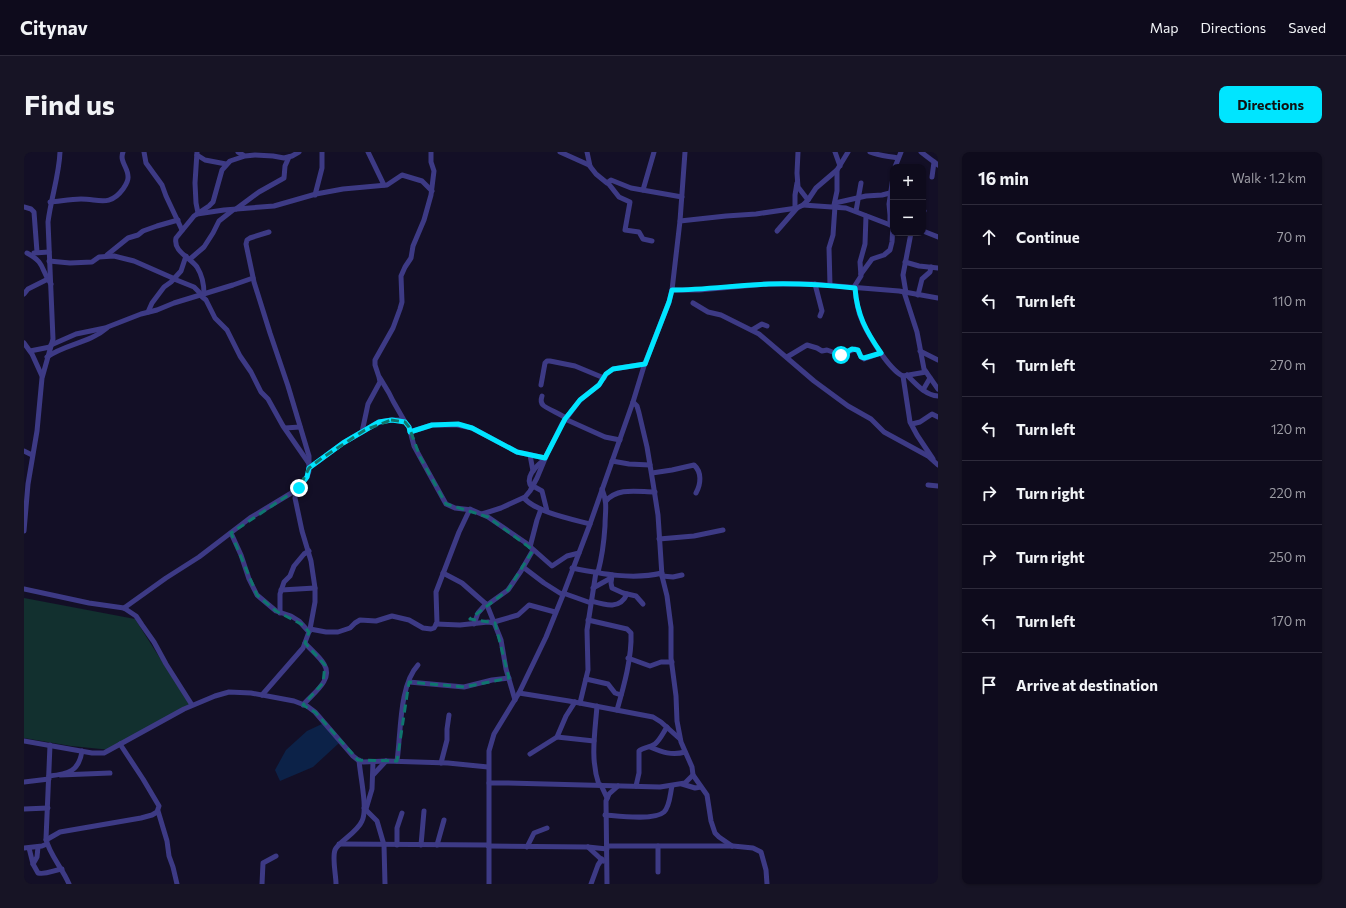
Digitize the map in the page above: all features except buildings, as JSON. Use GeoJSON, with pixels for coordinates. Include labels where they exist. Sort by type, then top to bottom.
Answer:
{"type":"FeatureCollection","features":[{"type":"Feature","properties":{"kind":"street"},"geometry":{"type":"LineString","coordinates":[[24,531],[26,491],[37,431],[42,376],[53,339],[48,222],[50,202],[61,152]]}},
{"type":"Feature","properties":{"kind":"street"},"geometry":{"type":"LineString","coordinates":[[50,202],[84,199],[106,201],[116,197],[126,185],[128,179],[128,175],[122,162],[123,152]]}},
{"type":"Feature","properties":{"kind":"street"},"geometry":{"type":"LineString","coordinates":[[144,152],[146,163],[162,185],[182,230]]}},
{"type":"Feature","properties":{"kind":"street"},"geometry":{"type":"LineString","coordinates":[[238,152],[243,155]]}},
{"type":"Feature","properties":{"kind":"street"},"geometry":{"type":"LineString","coordinates":[[202,295],[204,283],[200,273],[188,258],[178,250],[175,242],[182,230],[198,213],[213,202],[222,170],[226,164],[243,155],[289,157],[299,152]]}},
{"type":"Feature","properties":{"kind":"street"},"geometry":{"type":"LineString","coordinates":[[315,195],[322,168],[322,152]]}},
{"type":"Feature","properties":{"kind":"street"},"geometry":{"type":"LineString","coordinates":[[368,152],[384,185]]}},
{"type":"Feature","properties":{"kind":"street"},"geometry":{"type":"LineString","coordinates":[[431,152],[431,162],[434,171],[432,191],[424,220],[413,246],[411,258],[401,276],[402,302],[400,309],[393,328],[375,363],[380,378],[404,422],[409,427],[420,457],[446,504],[455,508],[470,509],[488,517],[531,548],[552,566],[567,556],[579,553]]}},
{"type":"Feature","properties":{"kind":"street"},"geometry":{"type":"LineString","coordinates":[[560,152],[590,166],[601,179],[608,183],[619,197],[630,202],[624,230],[639,232],[643,239],[652,241]]}},
{"type":"Feature","properties":{"kind":"street"},"geometry":{"type":"LineString","coordinates":[[587,152],[590,166]]}},
{"type":"Feature","properties":{"kind":"street"},"geometry":{"type":"LineString","coordinates":[[643,190],[654,152]]}},
{"type":"Feature","properties":{"kind":"street"},"geometry":{"type":"LineString","coordinates":[[489,884],[489,751],[494,734],[519,694],[546,637],[590,524],[645,364],[669,302],[672,290],[680,221],[685,152]]}},
{"type":"Feature","properties":{"kind":"street"},"geometry":{"type":"LineString","coordinates":[[777,231],[796,208],[795,195],[798,152]]}},
{"type":"Feature","properties":{"kind":"street"},"geometry":{"type":"LineString","coordinates":[[830,285],[829,248],[834,230],[835,205],[838,186],[838,168],[835,152]]}},
{"type":"Feature","properties":{"kind":"street"},"geometry":{"type":"LineString","coordinates":[[680,221],[756,214],[796,208],[803,205],[816,188],[838,168],[848,152]]}},
{"type":"Feature","properties":{"kind":"street"},"geometry":{"type":"LineString","coordinates":[[870,152],[876,155],[898,158]]}},
{"type":"Feature","properties":{"kind":"street"},"geometry":{"type":"LineString","coordinates":[[896,164],[901,152]]}},
{"type":"Feature","properties":{"kind":"street"},"geometry":{"type":"LineString","coordinates":[[921,152],[936,163],[932,177]]}},
{"type":"Feature","properties":{"kind":"street"},"geometry":{"type":"LineString","coordinates":[[197,154],[205,160],[226,164]]}},
{"type":"Feature","properties":{"kind":"street"},"geometry":{"type":"LineString","coordinates":[[197,154],[195,183],[198,213]]}},
{"type":"Feature","properties":{"kind":"street"},"geometry":{"type":"LineString","coordinates":[[148,312],[161,291],[182,271],[188,258],[204,247],[216,230],[219,221],[259,192],[284,178],[285,166],[289,157]]}},
{"type":"Feature","properties":{"kind":"street"},"geometry":{"type":"LineString","coordinates":[[198,213],[274,206],[343,189],[384,185],[392,183],[398,176],[402,175],[422,181],[432,191]]}},
{"type":"Feature","properties":{"kind":"street"},"geometry":{"type":"LineString","coordinates":[[608,183],[611,180],[631,188],[682,197]]}},
{"type":"Feature","properties":{"kind":"street"},"geometry":{"type":"LineString","coordinates":[[797,182],[798,187],[808,200]]}},
{"type":"Feature","properties":{"kind":"street"},"geometry":{"type":"LineString","coordinates":[[856,211],[861,183]]}},
{"type":"Feature","properties":{"kind":"street"},"geometry":{"type":"LineString","coordinates":[[835,205],[866,196],[890,193],[890,215]]}},
{"type":"Feature","properties":{"kind":"street"},"geometry":{"type":"LineString","coordinates":[[803,205],[835,205],[856,211],[890,224]]}},
{"type":"Feature","properties":{"kind":"street"},"geometry":{"type":"LineString","coordinates":[[24,207],[31,209],[34,212],[38,252],[42,258],[42,265]]}},
{"type":"Feature","properties":{"kind":"street"},"geometry":{"type":"LineString","coordinates":[[861,274],[860,262],[865,244],[866,216]]}},
{"type":"Feature","properties":{"kind":"street"},"geometry":{"type":"LineString","coordinates":[[107,256],[128,238],[138,235],[143,231],[178,220]]}},
{"type":"Feature","properties":{"kind":"street"},"geometry":{"type":"LineString","coordinates":[[262,695],[297,655],[305,643],[310,631],[315,602],[315,588],[309,551],[301,526],[295,498],[296,492],[307,477],[310,466],[309,456],[253,278],[246,242],[250,238],[269,232]]}},
{"type":"Feature","properties":{"kind":"street"},"geometry":{"type":"LineString","coordinates":[[926,232],[938,237]]}},
{"type":"Feature","properties":{"kind":"street"},"geometry":{"type":"LineString","coordinates":[[892,236],[890,250],[884,255],[872,259],[861,274],[854,288],[858,311],[867,331],[881,353],[895,370],[928,394],[938,396]]}},
{"type":"Feature","properties":{"kind":"street"},"geometry":{"type":"LineString","coordinates":[[910,236],[903,275],[905,292],[917,332],[920,351],[926,372],[938,390]]}},
{"type":"Feature","properties":{"kind":"street"},"geometry":{"type":"LineString","coordinates":[[25,253],[49,252]]}},
{"type":"Feature","properties":{"kind":"street"},"geometry":{"type":"LineString","coordinates":[[25,253],[36,258],[42,265],[51,285]]}},
{"type":"Feature","properties":{"kind":"street"},"geometry":{"type":"LineString","coordinates":[[49,261],[70,263],[92,262],[98,257],[107,256],[134,261],[194,287],[206,300],[215,318],[228,330],[240,356],[310,466]]}},
{"type":"Feature","properties":{"kind":"street"},"geometry":{"type":"LineString","coordinates":[[905,262],[919,266],[931,266],[938,268]]}},
{"type":"Feature","properties":{"kind":"street"},"geometry":{"type":"LineString","coordinates":[[918,295],[922,279],[930,272],[931,266]]}},
{"type":"Feature","properties":{"kind":"street"},"geometry":{"type":"LineString","coordinates":[[30,351],[51,346],[76,334],[109,326],[253,278]]}},
{"type":"Feature","properties":{"kind":"street"},"geometry":{"type":"LineString","coordinates":[[24,294],[28,289],[48,279]]}},
{"type":"Feature","properties":{"kind":"street"},"geometry":{"type":"LineString","coordinates":[[672,290],[699,290],[768,284],[815,284],[937,296]]}},
{"type":"Feature","properties":{"kind":"street"},"geometry":{"type":"LineString","coordinates":[[815,284],[822,311],[820,316]]}},
{"type":"Feature","properties":{"kind":"street"},"geometry":{"type":"LineString","coordinates":[[693,303],[708,312],[721,315],[752,330],[767,340],[814,381],[848,406],[871,419],[884,432],[928,456],[936,463]]}},
{"type":"Feature","properties":{"kind":"street"},"geometry":{"type":"LineString","coordinates":[[752,330],[762,324],[767,326]]}},
{"type":"Feature","properties":{"kind":"street"},"geometry":{"type":"LineString","coordinates":[[47,357],[58,350],[100,334],[109,326]]}},
{"type":"Feature","properties":{"kind":"street"},"geometry":{"type":"LineString","coordinates":[[24,343],[30,351],[42,376]]}},
{"type":"Feature","properties":{"kind":"street"},"geometry":{"type":"LineString","coordinates":[[787,357],[807,345],[822,351],[827,350],[841,355],[855,349],[858,350],[861,357],[864,358],[881,353]]}},
{"type":"Feature","properties":{"kind":"street"},"geometry":{"type":"LineString","coordinates":[[920,351],[938,360]]}},
{"type":"Feature","properties":{"kind":"street"},"geometry":{"type":"LineString","coordinates":[[541,386],[545,364],[547,361],[575,366],[604,378]]}},
{"type":"Feature","properties":{"kind":"street"},"geometry":{"type":"LineString","coordinates":[[482,514],[524,498],[533,487],[545,459],[566,418],[580,400],[599,385],[610,371],[613,369],[645,364]]}},
{"type":"Feature","properties":{"kind":"street"},"geometry":{"type":"LineString","coordinates":[[905,376],[926,372]]}},
{"type":"Feature","properties":{"kind":"street"},"geometry":{"type":"LineString","coordinates":[[905,376],[907,405],[912,424],[917,435],[936,463]]}},
{"type":"Feature","properties":{"kind":"street"},"geometry":{"type":"LineString","coordinates":[[362,432],[365,412],[379,385],[380,378]]}},
{"type":"Feature","properties":{"kind":"street"},"geometry":{"type":"LineString","coordinates":[[923,390],[930,378]]}},
{"type":"Feature","properties":{"kind":"street"},"geometry":{"type":"LineString","coordinates":[[542,396],[541,402],[543,406],[605,436],[620,440]]}},
{"type":"Feature","properties":{"kind":"street"},"geometry":{"type":"LineString","coordinates":[[633,402],[637,406],[639,413],[655,492],[662,575],[667,596],[671,627],[672,662],[680,739],[692,767],[693,775],[707,795],[711,821],[715,833],[733,846]]}},
{"type":"Feature","properties":{"kind":"street"},"geometry":{"type":"LineString","coordinates":[[912,424],[917,424],[932,414],[938,417]]}},
{"type":"Feature","properties":{"kind":"street"},"geometry":{"type":"LineString","coordinates":[[310,466],[343,443],[379,422],[392,420],[404,422]]}},
{"type":"Feature","properties":{"kind":"street"},"geometry":{"type":"LineString","coordinates":[[410,432],[432,425],[458,424],[472,428],[513,450],[545,459]]}},
{"type":"Feature","properties":{"kind":"street"},"geometry":{"type":"LineString","coordinates":[[285,428],[300,427]]}},
{"type":"Feature","properties":{"kind":"street"},"geometry":{"type":"LineString","coordinates":[[24,451],[32,455]]}},
{"type":"Feature","properties":{"kind":"street"},"geometry":{"type":"LineString","coordinates":[[530,455],[533,471]]}},
{"type":"Feature","properties":{"kind":"street"},"geometry":{"type":"LineString","coordinates":[[545,459],[533,471],[528,482],[533,487],[542,491],[547,511]]}},
{"type":"Feature","properties":{"kind":"street"},"geometry":{"type":"LineString","coordinates":[[612,461],[629,464],[650,465]]}},
{"type":"Feature","properties":{"kind":"street"},"geometry":{"type":"LineString","coordinates":[[652,473],[672,470],[694,464],[700,473],[700,482],[696,493]]}},
{"type":"Feature","properties":{"kind":"street"},"geometry":{"type":"LineString","coordinates":[[928,485],[938,486]]}},
{"type":"Feature","properties":{"kind":"street"},"geometry":{"type":"LineString","coordinates":[[124,608],[194,560],[250,518],[299,488]]}},
{"type":"Feature","properties":{"kind":"street"},"geometry":{"type":"LineString","coordinates":[[530,754],[557,737],[566,716],[577,702],[586,679],[588,670],[586,630],[593,588],[604,547],[607,512],[606,501],[602,489]]}},
{"type":"Feature","properties":{"kind":"street"},"geometry":{"type":"LineString","coordinates":[[606,501],[611,495],[626,490],[655,492]]}},
{"type":"Feature","properties":{"kind":"street"},"geometry":{"type":"LineString","coordinates":[[524,498],[532,506],[590,524]]}},
{"type":"Feature","properties":{"kind":"street"},"geometry":{"type":"LineString","coordinates":[[231,533],[239,549],[253,588],[263,600],[280,613],[295,618],[310,631],[338,632],[350,628],[360,620],[376,621],[392,616],[409,620],[423,628],[431,629],[436,624],[436,592],[470,509]]}},
{"type":"Feature","properties":{"kind":"street"},"geometry":{"type":"LineString","coordinates":[[474,624],[478,612],[508,590],[523,567],[531,548],[536,520],[541,509]]}},
{"type":"Feature","properties":{"kind":"street"},"geometry":{"type":"LineString","coordinates":[[659,539],[694,536],[723,530]]}},
{"type":"Feature","properties":{"kind":"street"},"geometry":{"type":"LineString","coordinates":[[280,613],[280,594],[284,582],[290,576],[294,566],[304,554],[309,551]]}},
{"type":"Feature","properties":{"kind":"street"},"geometry":{"type":"LineString","coordinates":[[523,567],[544,584],[563,594],[591,602],[609,605],[617,604],[623,602],[627,594]]}},
{"type":"Feature","properties":{"kind":"street"},"geometry":{"type":"LineString","coordinates":[[572,568],[611,576],[639,577],[662,575],[673,577],[682,575]]}},
{"type":"Feature","properties":{"kind":"street"},"geometry":{"type":"LineString","coordinates":[[443,573],[462,583],[486,605],[500,640],[515,700]]}},
{"type":"Feature","properties":{"kind":"street"},"geometry":{"type":"LineString","coordinates":[[597,574],[603,582],[627,594],[636,596],[643,604]]}},
{"type":"Feature","properties":{"kind":"street"},"geometry":{"type":"LineString","coordinates":[[593,588],[611,576]]}},
{"type":"Feature","properties":{"kind":"street"},"geometry":{"type":"LineString","coordinates":[[611,576],[611,586]]}},
{"type":"Feature","properties":{"kind":"street"},"geometry":{"type":"LineString","coordinates":[[281,590],[315,588]]}},
{"type":"Feature","properties":{"kind":"street"},"geometry":{"type":"LineString","coordinates":[[24,589],[124,608],[136,616],[154,642],[192,705]]}},
{"type":"Feature","properties":{"kind":"street"},"geometry":{"type":"LineString","coordinates":[[436,624],[474,624],[494,622],[518,615],[529,605],[555,612]]}},
{"type":"Feature","properties":{"kind":"street"},"geometry":{"type":"LineString","coordinates":[[588,620],[630,631],[631,639],[628,658],[617,710]]}},
{"type":"Feature","properties":{"kind":"street"},"geometry":{"type":"LineString","coordinates":[[303,705],[323,683],[326,674],[325,665],[305,643]]}},
{"type":"Feature","properties":{"kind":"street"},"geometry":{"type":"LineString","coordinates":[[628,658],[650,666],[660,662],[672,662]]}},
{"type":"Feature","properties":{"kind":"street"},"geometry":{"type":"LineString","coordinates":[[397,761],[404,698],[413,671],[418,664]]}},
{"type":"Feature","properties":{"kind":"street"},"geometry":{"type":"LineString","coordinates":[[409,682],[444,686],[464,686],[509,678]]}},
{"type":"Feature","properties":{"kind":"street"},"geometry":{"type":"LineString","coordinates":[[586,679],[608,684],[615,693],[621,695]]}},
{"type":"Feature","properties":{"kind":"street"},"geometry":{"type":"LineString","coordinates":[[24,741],[92,753],[104,753],[169,716],[192,705],[230,692],[251,693],[294,702],[315,712],[359,760],[363,762],[397,761],[488,767]]}},
{"type":"Feature","properties":{"kind":"street"},"geometry":{"type":"LineString","coordinates":[[519,694],[577,702],[653,717],[680,739]]}},
{"type":"Feature","properties":{"kind":"street"},"geometry":{"type":"LineString","coordinates":[[597,706],[594,741],[594,768],[600,785],[608,798]]}},
{"type":"Feature","properties":{"kind":"street"},"geometry":{"type":"LineString","coordinates":[[441,763],[447,744],[449,715]]}},
{"type":"Feature","properties":{"kind":"street"},"geometry":{"type":"LineString","coordinates":[[636,786],[639,773],[640,751],[643,748],[650,747],[656,743],[667,728]]}},
{"type":"Feature","properties":{"kind":"street"},"geometry":{"type":"LineString","coordinates":[[557,737],[594,741]]}},
{"type":"Feature","properties":{"kind":"street"},"geometry":{"type":"LineString","coordinates":[[120,744],[158,806],[177,884]]}},
{"type":"Feature","properties":{"kind":"street"},"geometry":{"type":"LineString","coordinates":[[50,745],[47,842],[69,884]]}},
{"type":"Feature","properties":{"kind":"street"},"geometry":{"type":"LineString","coordinates":[[650,747],[657,751],[671,754],[685,752]]}},
{"type":"Feature","properties":{"kind":"street"},"geometry":{"type":"LineString","coordinates":[[24,782],[49,778],[73,770],[79,763],[82,751]]}},
{"type":"Feature","properties":{"kind":"street"},"geometry":{"type":"LineString","coordinates":[[359,760],[365,808],[378,821],[384,845],[385,884]]}},
{"type":"Feature","properties":{"kind":"street"},"geometry":{"type":"LineString","coordinates":[[373,775],[386,761]]}},
{"type":"Feature","properties":{"kind":"street"},"geometry":{"type":"LineString","coordinates":[[336,884],[334,852],[339,844],[350,837],[362,822],[365,808],[372,790],[373,762]]}},
{"type":"Feature","properties":{"kind":"street"},"geometry":{"type":"LineString","coordinates":[[60,775],[110,773]]}},
{"type":"Feature","properties":{"kind":"street"},"geometry":{"type":"LineString","coordinates":[[489,783],[660,787],[682,784],[693,775]]}},
{"type":"Feature","properties":{"kind":"street"},"geometry":{"type":"LineString","coordinates":[[682,784],[695,788],[701,787]]}},
{"type":"Feature","properties":{"kind":"street"},"geometry":{"type":"LineString","coordinates":[[607,884],[605,816],[608,798],[613,790],[619,785]]}},
{"type":"Feature","properties":{"kind":"street"},"geometry":{"type":"LineString","coordinates":[[605,816],[636,817],[660,815],[665,812],[668,806],[672,786]]}},
{"type":"Feature","properties":{"kind":"street"},"geometry":{"type":"LineString","coordinates":[[24,809],[48,808]]}},
{"type":"Feature","properties":{"kind":"street"},"geometry":{"type":"LineString","coordinates":[[62,869],[41,874],[35,869],[26,848],[38,847],[60,832],[147,816],[155,814],[158,811]]}},
{"type":"Feature","properties":{"kind":"street"},"geometry":{"type":"LineString","coordinates":[[421,845],[424,811]]}},
{"type":"Feature","properties":{"kind":"street"},"geometry":{"type":"LineString","coordinates":[[397,845],[397,828],[402,813]]}},
{"type":"Feature","properties":{"kind":"street"},"geometry":{"type":"LineString","coordinates":[[437,845],[444,820]]}},
{"type":"Feature","properties":{"kind":"street"},"geometry":{"type":"LineString","coordinates":[[527,847],[534,833],[547,828]]}},
{"type":"Feature","properties":{"kind":"street"},"geometry":{"type":"LineString","coordinates":[[339,844],[488,845],[527,847],[588,847],[607,849],[658,846],[745,847],[759,850],[766,870],[767,884]]}},
{"type":"Feature","properties":{"kind":"street"},"geometry":{"type":"LineString","coordinates":[[658,846],[658,872]]}},
{"type":"Feature","properties":{"kind":"street"},"geometry":{"type":"LineString","coordinates":[[33,864],[37,857],[38,847]]}},
{"type":"Feature","properties":{"kind":"street"},"geometry":{"type":"LineString","coordinates":[[588,847],[607,865]]}},
{"type":"Feature","properties":{"kind":"street"},"geometry":{"type":"LineString","coordinates":[[591,884],[598,865],[607,849]]}},
{"type":"Feature","properties":{"kind":"street"},"geometry":{"type":"LineString","coordinates":[[262,884],[263,863],[276,856]]}},
{"type":"Feature","properties":{"kind":"highlighted area"},"geometry":{"type":"Polygon","coordinates":[[[391,420],[405,422],[409,427],[420,457],[446,504],[488,517],[533,550],[508,590],[470,619],[495,623],[509,678],[464,687],[409,682],[397,761],[358,760],[315,712],[303,705],[323,683],[325,665],[305,643],[309,632],[303,625],[276,611],[257,595],[231,533],[299,488],[309,468],[322,458],[365,430],[391,420]]]}},
{"type":"Feature","properties":{"kind":"green space"},"geometry":{"type":"Polygon","coordinates":[[[24,598],[135,619],[191,707],[111,750],[71,746],[24,738],[24,598]]]}},
{"type":"Feature","properties":{"kind":"water"},"geometry":{"type":"Polygon","coordinates":[[[324,723],[339,743],[313,767],[280,781],[275,770],[286,750],[307,731],[324,723]]]}},
{"type":"Feature","properties":{"kind":"route"},"geometry":{"type":"LineString","coordinates":[[299,488],[307,477],[309,468],[322,458],[343,443],[379,422],[392,420],[400,420],[405,422],[409,427],[410,432],[432,425],[458,424],[472,428],[517,452],[545,458],[565,419],[586,394],[599,385],[606,374],[613,369],[645,364],[669,302],[672,290],[699,290],[768,284],[812,284],[855,288],[858,311],[861,319],[881,353],[867,358],[862,358],[858,350],[852,349],[841,355]]}}]}
